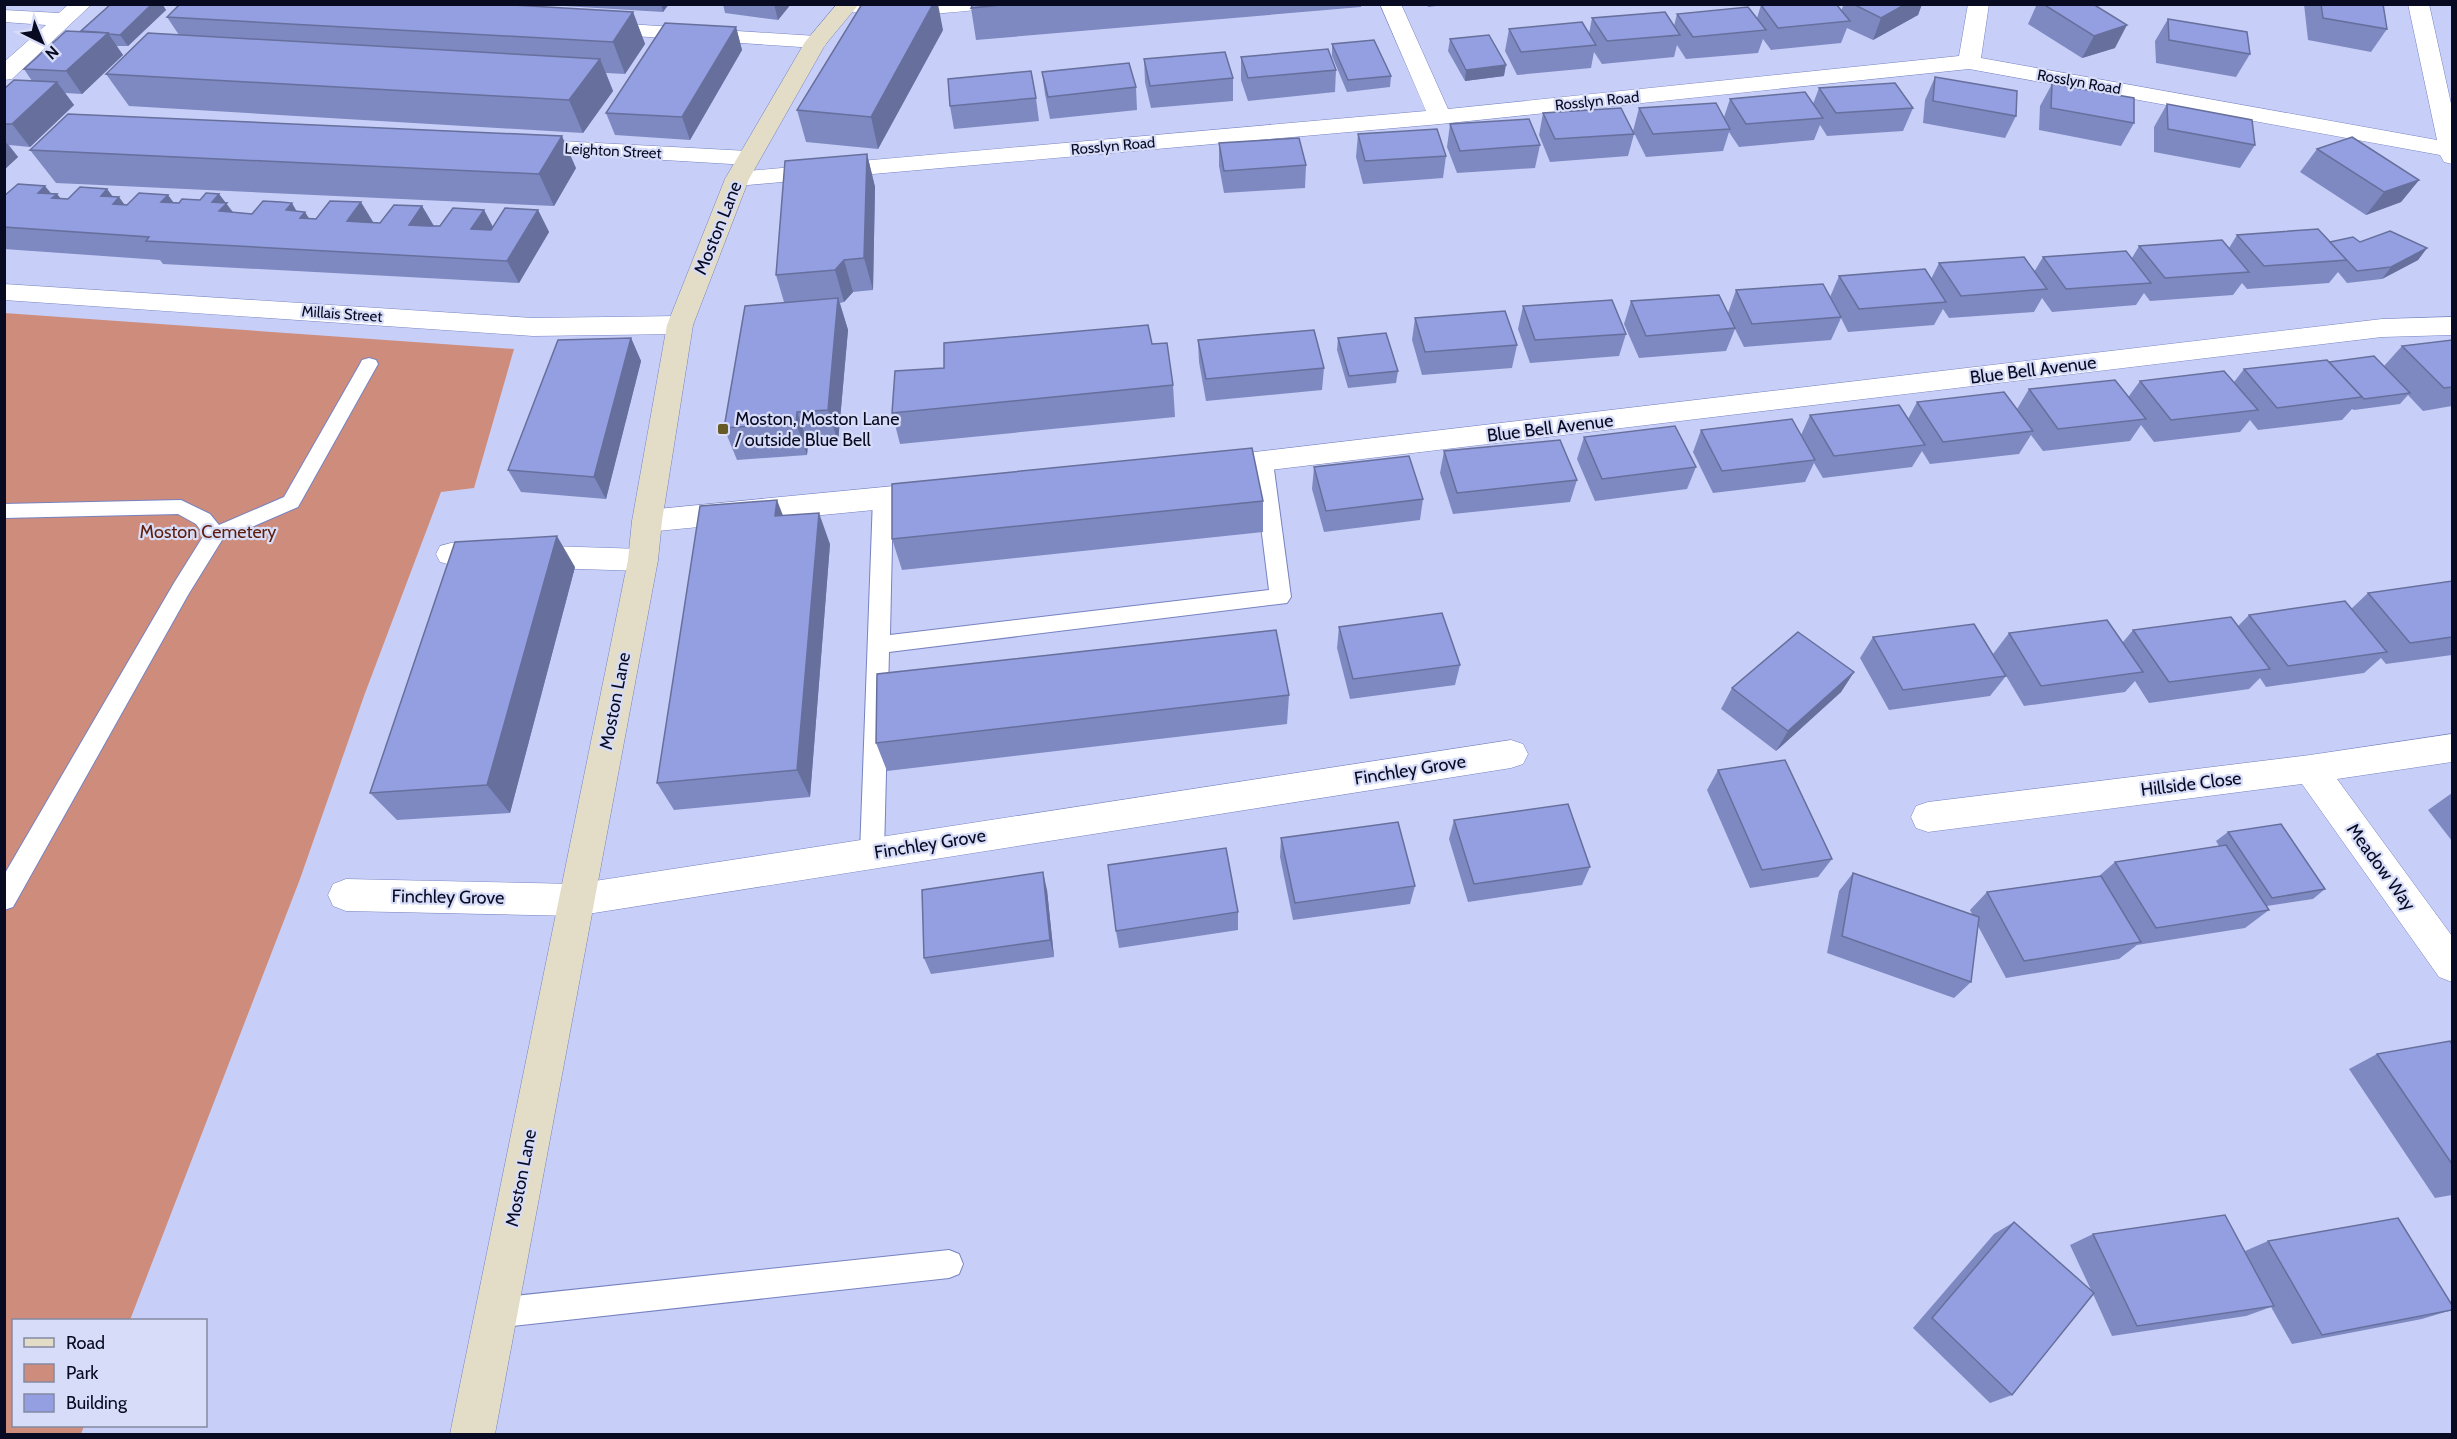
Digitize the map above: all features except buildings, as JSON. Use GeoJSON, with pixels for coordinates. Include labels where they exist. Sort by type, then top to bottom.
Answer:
{"type":"FeatureCollection","features":[{"type":"Feature","properties":{"kind":"street"},"geometry":{"type":"LineString","coordinates":[[4,74],[82,4]]}},
{"type":"Feature","properties":{"kind":"street"},"geometry":{"type":"LineString","coordinates":[[848,5],[888,11],[976,4]]}},
{"type":"Feature","properties":{"kind":"street"},"geometry":{"type":"LineString","coordinates":[[1390,4],[1440,117]]}},
{"type":"Feature","properties":{"kind":"street"},"geometry":{"type":"LineString","coordinates":[[1969,62],[1979,4]]}},
{"type":"Feature","properties":{"kind":"street"},"geometry":{"type":"LineString","coordinates":[[2418,4],[2452,153]]}},
{"type":"Feature","properties":{"kind":"street","name":"Moston Lane"},"geometry":{"type":"LineString","coordinates":[[472,1434],[575,900],[644,560],[647,521],[680,325],[743,168],[816,42],[848,5]]}},
{"type":"Feature","properties":{"kind":"street"},"geometry":{"type":"LineString","coordinates":[[4,16],[63,20]]}},
{"type":"Feature","properties":{"kind":"street"},"geometry":{"type":"LineString","coordinates":[[576,27],[816,42]]}},
{"type":"Feature","properties":{"kind":"street"},"geometry":{"type":"LineString","coordinates":[[2428,53],[2452,57]]}},
{"type":"Feature","properties":{"kind":"street","name":"Rosslyn Road"},"geometry":{"type":"LineString","coordinates":[[743,168],[1440,117],[1969,62],[2452,153]]}},
{"type":"Feature","properties":{"kind":"street","name":"Leighton Street"},"geometry":{"type":"LineString","coordinates":[[501,145],[743,168]]}},
{"type":"Feature","properties":{"kind":"street","name":"Millais Street"},"geometry":{"type":"LineString","coordinates":[[4,292],[533,327],[680,325]]}},
{"type":"Feature","properties":{"kind":"street","name":"Blue Bell Avenue"},"geometry":{"type":"LineString","coordinates":[[1192,469],[2382,328],[2452,326]]}},
{"type":"Feature","properties":{"kind":"street"},"geometry":{"type":"LineString","coordinates":[[647,521],[966,490]]}},
{"type":"Feature","properties":{"kind":"street"},"geometry":{"type":"LineString","coordinates":[[451,554],[644,560]]}},
{"type":"Feature","properties":{"kind":"street","name":"Hillside Close"},"geometry":{"type":"LineString","coordinates":[[1928,817],[2310,769],[2452,748]]}},
{"type":"Feature","properties":{"kind":"street","name":"Finchley Grove"},"geometry":{"type":"LineString","coordinates":[[346,895],[575,900],[1512,754]]}},
{"type":"Feature","properties":{"kind":"street","name":"Meadow Way"},"geometry":{"type":"LineString","coordinates":[[2310,769],[2452,965]]}},
{"type":"Feature","properties":{"kind":"lane"},"geometry":{"type":"LineString","coordinates":[[4,899],[181,589],[215,535],[291,502],[369,364]]}},
{"type":"Feature","properties":{"kind":"lane"},"geometry":{"type":"LineString","coordinates":[[879,645],[1280,597],[1263,462]]}},
{"type":"Feature","properties":{"kind":"lane"},"geometry":{"type":"LineString","coordinates":[[872,854],[883,498]]}},
{"type":"Feature","properties":{"kind":"lane"},"geometry":{"type":"LineString","coordinates":[[4,511],[181,507],[203,519],[215,535]]}},
{"type":"Feature","properties":{"kind":"lane"},"geometry":{"type":"LineString","coordinates":[[495,1313],[949,1264]]}},
{"type":"Feature","properties":{"kind":"green space","name":"Moston Cemetery"},"geometry":{"type":"Polygon","coordinates":[[[4,313],[514,349],[474,488],[441,492],[364,696],[300,879],[130,1319],[12,1319],[12,1427],[84,1427],[81,1434],[5,1434],[4,313]]]}},
{"type":"Feature","properties":{"kind":"place","name":"Moston, Moston Lane / outside Blue Bell"},"geometry":{"type":"Point","coordinates":[723,429]}}]}
